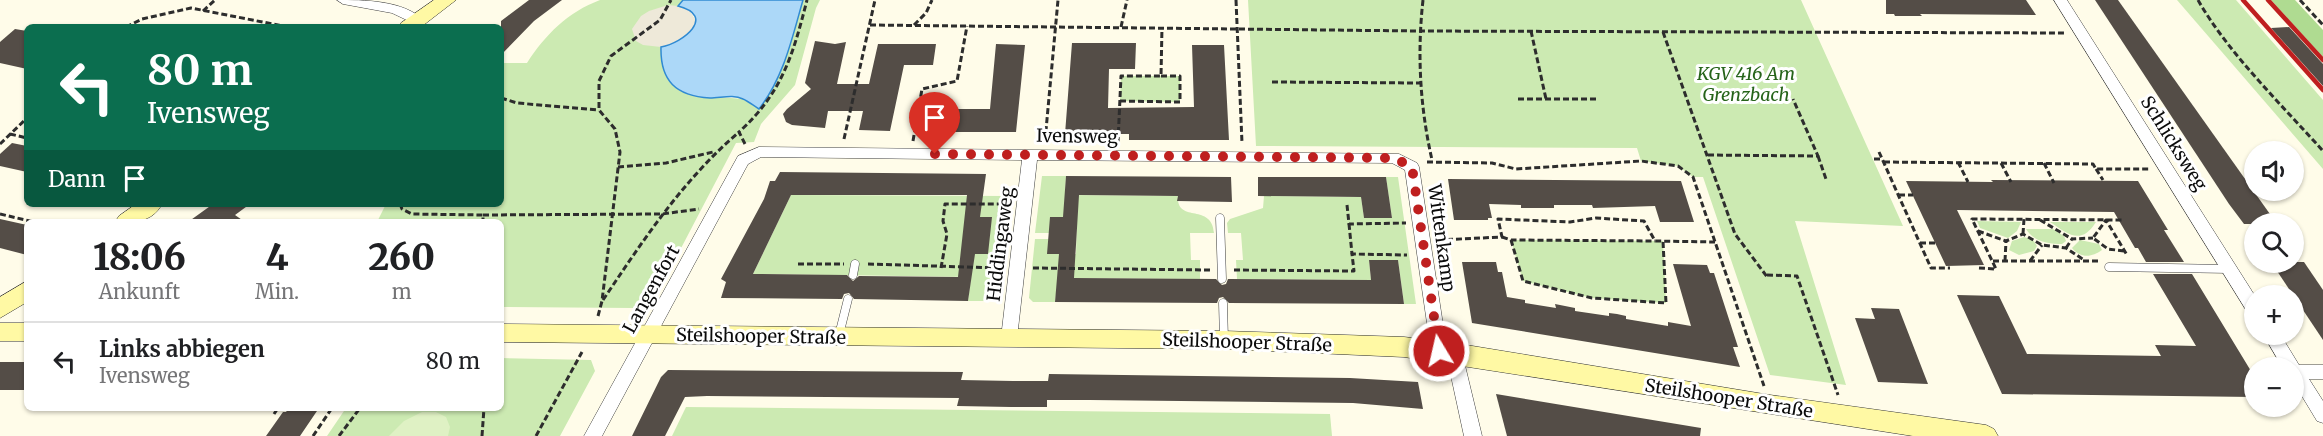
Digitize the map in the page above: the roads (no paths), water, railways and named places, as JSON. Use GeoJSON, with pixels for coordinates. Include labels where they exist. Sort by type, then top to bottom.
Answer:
{"type":"FeatureCollection","features":[{"type":"Feature","properties":{"kind":"street"},"geometry":{"type":"LineString","coordinates":[[344,0],[395,9],[413,24],[447,0]]}},
{"type":"Feature","properties":{"kind":"street","name":"Schlicksweg"},"geometry":{"type":"LineString","coordinates":[[2061,0],[2076,38],[2244,292]]}},
{"type":"Feature","properties":{"kind":"street","name":"Ivensweg"},"geometry":{"type":"LineString","coordinates":[[747,158],[759,152],[1394,158],[1412,167]]}},
{"type":"Feature","properties":{"kind":"street","name":"Hiddingaweg"},"geometry":{"type":"LineString","coordinates":[[1009,338],[1024,204],[1037,155]]}},
{"type":"Feature","properties":{"kind":"street","name":"Langenfort"},"geometry":{"type":"LineString","coordinates":[[593,436],[747,158]]}},
{"type":"Feature","properties":{"kind":"street","name":"Wittenkamp"},"geometry":{"type":"LineString","coordinates":[[1412,167],[1419,222],[1447,352],[1473,436]]}},
{"type":"Feature","properties":{"kind":"street"},"geometry":{"type":"LineString","coordinates":[[130,219],[148,207]]}},
{"type":"Feature","properties":{"kind":"street"},"geometry":{"type":"LineString","coordinates":[[0,309],[24,292]]}},
{"type":"Feature","properties":{"kind":"street"},"geometry":{"type":"LineString","coordinates":[[0,332],[24,332]]}},
{"type":"Feature","properties":{"kind":"street","name":"Steilshooper Straße"},"geometry":{"type":"LineString","coordinates":[[504,333],[1224,340],[1404,347],[1770,405],[1986,436]]}},
{"type":"Feature","properties":{"kind":"street"},"geometry":{"type":"LineString","coordinates":[[2304,371],[2323,372]]}},
{"type":"Feature","properties":{"kind":"street"},"geometry":{"type":"LineString","coordinates":[[2304,386],[2323,416]]}},
{"type":"Feature","properties":{"kind":"lane"},"geometry":{"type":"LineString","coordinates":[[1220,218],[1222,279]]}},
{"type":"Feature","properties":{"kind":"lane"},"geometry":{"type":"LineString","coordinates":[[853,276],[855,264]]}},
{"type":"Feature","properties":{"kind":"lane"},"geometry":{"type":"LineString","coordinates":[[2108,264],[2230,269]]}},
{"type":"Feature","properties":{"kind":"lane"},"geometry":{"type":"LineString","coordinates":[[839,337],[848,299]]}},
{"type":"Feature","properties":{"kind":"lane"},"geometry":{"type":"LineString","coordinates":[[1222,303],[1224,340]]}},
{"type":"Feature","properties":{"kind":"water"},"geometry":{"type":"Polygon","coordinates":[[[683,0],[803,0],[781,70],[768,97],[759,109],[747,101],[731,96],[710,98],[688,94],[679,90],[667,78],[661,59],[661,47],[686,35],[696,22],[695,16],[689,10],[678,6],[683,0]]]}},
{"type":"Feature","properties":{"kind":"railway"},"geometry":{"type":"LineString","coordinates":[[2243,0],[2323,90]]}},
{"type":"Feature","properties":{"kind":"railway"},"geometry":{"type":"LineString","coordinates":[[2268,0],[2323,60]]}},
{"type":"Feature","properties":{"kind":"park label","name":"KGV 416 Am Grenzbach"},"geometry":{"type":"Point","coordinates":[1746,83]}}]}
